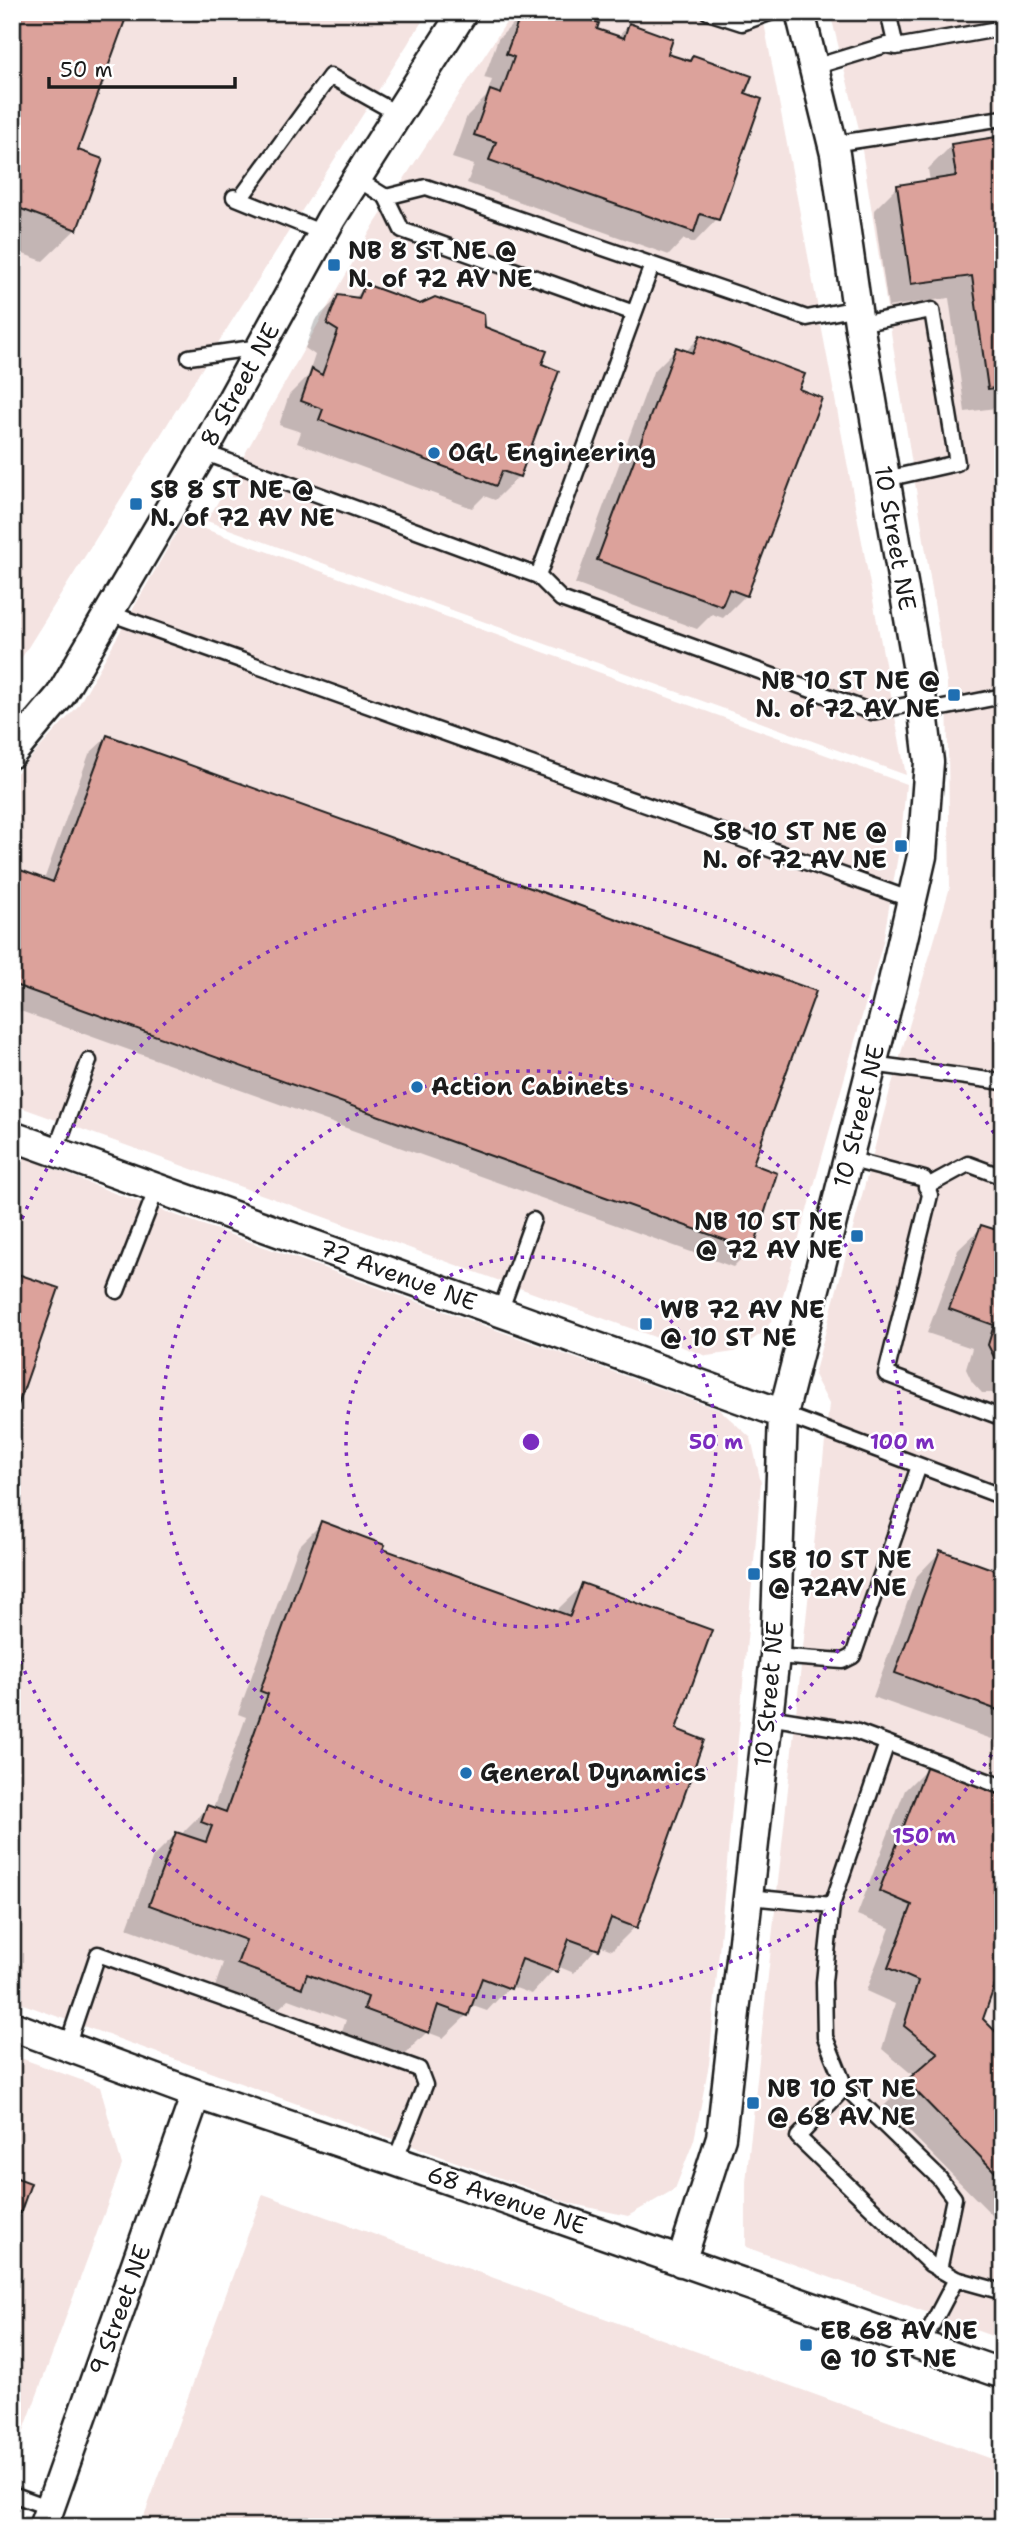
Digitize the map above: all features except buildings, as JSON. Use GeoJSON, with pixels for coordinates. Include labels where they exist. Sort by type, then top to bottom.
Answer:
{"type":"FeatureCollection","features":[{"type":"Feature","properties":{"kind":"street","name":"10 Street NE"},"geometry":{"type":"LineString","coordinates":[[681,2262],[721,2137],[775,1656],[783,1414],[922,856],[929,762],[832,144],[800,12]]}},
{"type":"Feature","properties":{"kind":"street","name":"8 Street NE"},"geometry":{"type":"LineString","coordinates":[[13,751],[60,696],[203,452],[323,233],[460,13]]}},
{"type":"Feature","properties":{"kind":"street","name":"72 Avenue NE"},"geometry":{"type":"LineString","coordinates":[[12,1136],[783,1414]]}},
{"type":"Feature","properties":{"kind":"street","name":"68 Avenue NE"},"geometry":{"type":"LineString","coordinates":[[12,2026],[197,2094],[1003,2374]]}},
{"type":"Feature","properties":{"kind":"street","name":"9 Street NE"},"geometry":{"type":"LineString","coordinates":[[46,2518],[197,2094]]}},
{"type":"Feature","properties":{"kind":"lane"},"geometry":{"type":"LineString","coordinates":[[709,12],[742,23],[772,12]]}},
{"type":"Feature","properties":{"kind":"lane"},"geometry":{"type":"LineString","coordinates":[[888,12],[896,47]]}},
{"type":"Feature","properties":{"kind":"lane"},"geometry":{"type":"LineString","coordinates":[[814,67],[886,46],[896,47],[1003,28]]}},
{"type":"Feature","properties":{"kind":"lane"},"geometry":{"type":"LineString","coordinates":[[323,233],[237,198],[330,76],[398,114]]}},
{"type":"Feature","properties":{"kind":"lane"},"geometry":{"type":"LineString","coordinates":[[832,144],[1003,118]]}},
{"type":"Feature","properties":{"kind":"lane"},"geometry":{"type":"LineString","coordinates":[[357,179],[386,197],[402,230],[634,313]]}},
{"type":"Feature","properties":{"kind":"lane"},"geometry":{"type":"LineString","coordinates":[[386,197],[426,187],[807,318],[932,310],[957,463],[886,480]]}},
{"type":"Feature","properties":{"kind":"lane"},"geometry":{"type":"LineString","coordinates":[[538,576],[652,265]]}},
{"type":"Feature","properties":{"kind":"lane"},"geometry":{"type":"LineString","coordinates":[[189,357],[261,347]]}},
{"type":"Feature","properties":{"kind":"lane"},"geometry":{"type":"LineString","coordinates":[[203,452],[538,576],[561,599],[872,712],[1003,696]]}},
{"type":"Feature","properties":{"kind":"lane"},"geometry":{"type":"LineString","coordinates":[[109,614],[912,900]]}},
{"type":"Feature","properties":{"kind":"lane"},"geometry":{"type":"LineString","coordinates":[[55,1152],[89,1061]]}},
{"type":"Feature","properties":{"kind":"lane"},"geometry":{"type":"LineString","coordinates":[[872,1064],[1003,1082]]}},
{"type":"Feature","properties":{"kind":"lane"},"geometry":{"type":"LineString","coordinates":[[848,1159],[923,1180],[930,1195],[886,1374],[1003,1418]]}},
{"type":"Feature","properties":{"kind":"lane"},"geometry":{"type":"LineString","coordinates":[[926,1187],[968,1164],[1003,1177]]}},
{"type":"Feature","properties":{"kind":"lane"},"geometry":{"type":"LineString","coordinates":[[117,1291],[157,1188]]}},
{"type":"Feature","properties":{"kind":"lane"},"geometry":{"type":"LineString","coordinates":[[500,1312],[533,1220]]}},
{"type":"Feature","properties":{"kind":"lane"},"geometry":{"type":"LineString","coordinates":[[783,1414],[1003,1497]]}},
{"type":"Feature","properties":{"kind":"lane"},"geometry":{"type":"LineString","coordinates":[[775,1656],[843,1661],[853,1656],[919,1466]]}},
{"type":"Feature","properties":{"kind":"lane"},"geometry":{"type":"LineString","coordinates":[[768,1717],[855,1731],[1003,1787]]}},
{"type":"Feature","properties":{"kind":"lane"},"geometry":{"type":"LineString","coordinates":[[887,1743],[832,1905],[824,1982],[825,2037],[845,2087],[939,2178],[954,2198],[939,2270]]}},
{"type":"Feature","properties":{"kind":"lane"},"geometry":{"type":"LineString","coordinates":[[748,1896],[832,1905]]}},
{"type":"Feature","properties":{"kind":"lane"},"geometry":{"type":"LineString","coordinates":[[67,2046],[98,1954],[419,2069],[425,2085],[395,2161]]}},
{"type":"Feature","properties":{"kind":"lane"},"geometry":{"type":"LineString","coordinates":[[845,2087],[799,2137],[930,2264],[956,2280],[1003,2292]]}},
{"type":"Feature","properties":{"kind":"lane"},"geometry":{"type":"LineString","coordinates":[[922,2344],[956,2280]]}},
{"type":"Feature","properties":{"kind":"lane"},"geometry":{"type":"LineString","coordinates":[[12,2494],[46,2518]]}},
{"type":"Feature","properties":{"kind":"shaded area"},"geometry":{"type":"Polygon","coordinates":[[[12,12],[428,12],[12,673],[12,12]]]}},
{"type":"Feature","properties":{"kind":"shaded area"},"geometry":{"type":"Polygon","coordinates":[[[513,12],[762,12],[906,775],[207,521],[374,225],[513,12]]]}},
{"type":"Feature","properties":{"kind":"shaded area"},"geometry":{"type":"Polygon","coordinates":[[[830,12],[1003,12],[1003,2340],[746,2247],[746,2182],[829,1404],[814,1375],[889,1094],[950,887],[947,684],[858,125],[830,12]]]}},
{"type":"Feature","properties":{"kind":"shaded area"},"geometry":{"type":"Polygon","coordinates":[[[183,521],[906,784],[901,838],[883,942],[779,1309],[764,1332],[734,1352],[707,1356],[12,1104],[12,778],[78,706],[183,521]]]}},
{"type":"Feature","properties":{"kind":"shaded area"},"geometry":{"type":"Polygon","coordinates":[[[12,1152],[114,1193],[720,1410],[751,1438],[761,1483],[709,2064],[694,2140],[675,2189],[628,2216],[569,2203],[12,2000],[12,1152]]]}},
{"type":"Feature","properties":{"kind":"shaded area"},"geometry":{"type":"Polygon","coordinates":[[[12,2055],[100,2087],[122,2165],[12,2463],[12,2055]]]}},
{"type":"Feature","properties":{"kind":"shaded area"},"geometry":{"type":"Polygon","coordinates":[[[263,2194],[1003,2463],[1003,2527],[140,2527],[263,2194]]]}},
{"type":"Feature","properties":{"kind":"place","name":"NB 8 ST NE @ N. of 72 AV NE"},"geometry":{"type":"Point","coordinates":[334,265]}},
{"type":"Feature","properties":{"kind":"place","name":"OGL Engineering"},"geometry":{"type":"Point","coordinates":[434,453]}},
{"type":"Feature","properties":{"kind":"place","name":"SB 8 ST NE @ N. of 72 AV NE"},"geometry":{"type":"Point","coordinates":[136,504]}},
{"type":"Feature","properties":{"kind":"place","name":"NB 10 ST NE @ N. of 72 AV NE"},"geometry":{"type":"Point","coordinates":[954,695]}},
{"type":"Feature","properties":{"kind":"place","name":"SB 10 ST NE @ N. of 72 AV NE"},"geometry":{"type":"Point","coordinates":[901,846]}},
{"type":"Feature","properties":{"kind":"place","name":"Action Cabinets"},"geometry":{"type":"Point","coordinates":[417,1087]}},
{"type":"Feature","properties":{"kind":"place","name":"NB 10 ST NE @ 72 AV NE"},"geometry":{"type":"Point","coordinates":[857,1236]}},
{"type":"Feature","properties":{"kind":"place","name":"WB 72 AV NE @ 10 ST NE"},"geometry":{"type":"Point","coordinates":[646,1324]}},
{"type":"Feature","properties":{"kind":"place","name":"SB 10 ST NE @ 72AV NE"},"geometry":{"type":"Point","coordinates":[754,1574]}},
{"type":"Feature","properties":{"kind":"place","name":"General Dynamics"},"geometry":{"type":"Point","coordinates":[466,1773]}},
{"type":"Feature","properties":{"kind":"place","name":"NB 10 ST NE @ 68 AV NE"},"geometry":{"type":"Point","coordinates":[753,2103]}},
{"type":"Feature","properties":{"kind":"place","name":"EB 68 AV NE @ 10 ST NE"},"geometry":{"type":"Point","coordinates":[806,2345]}}]}
